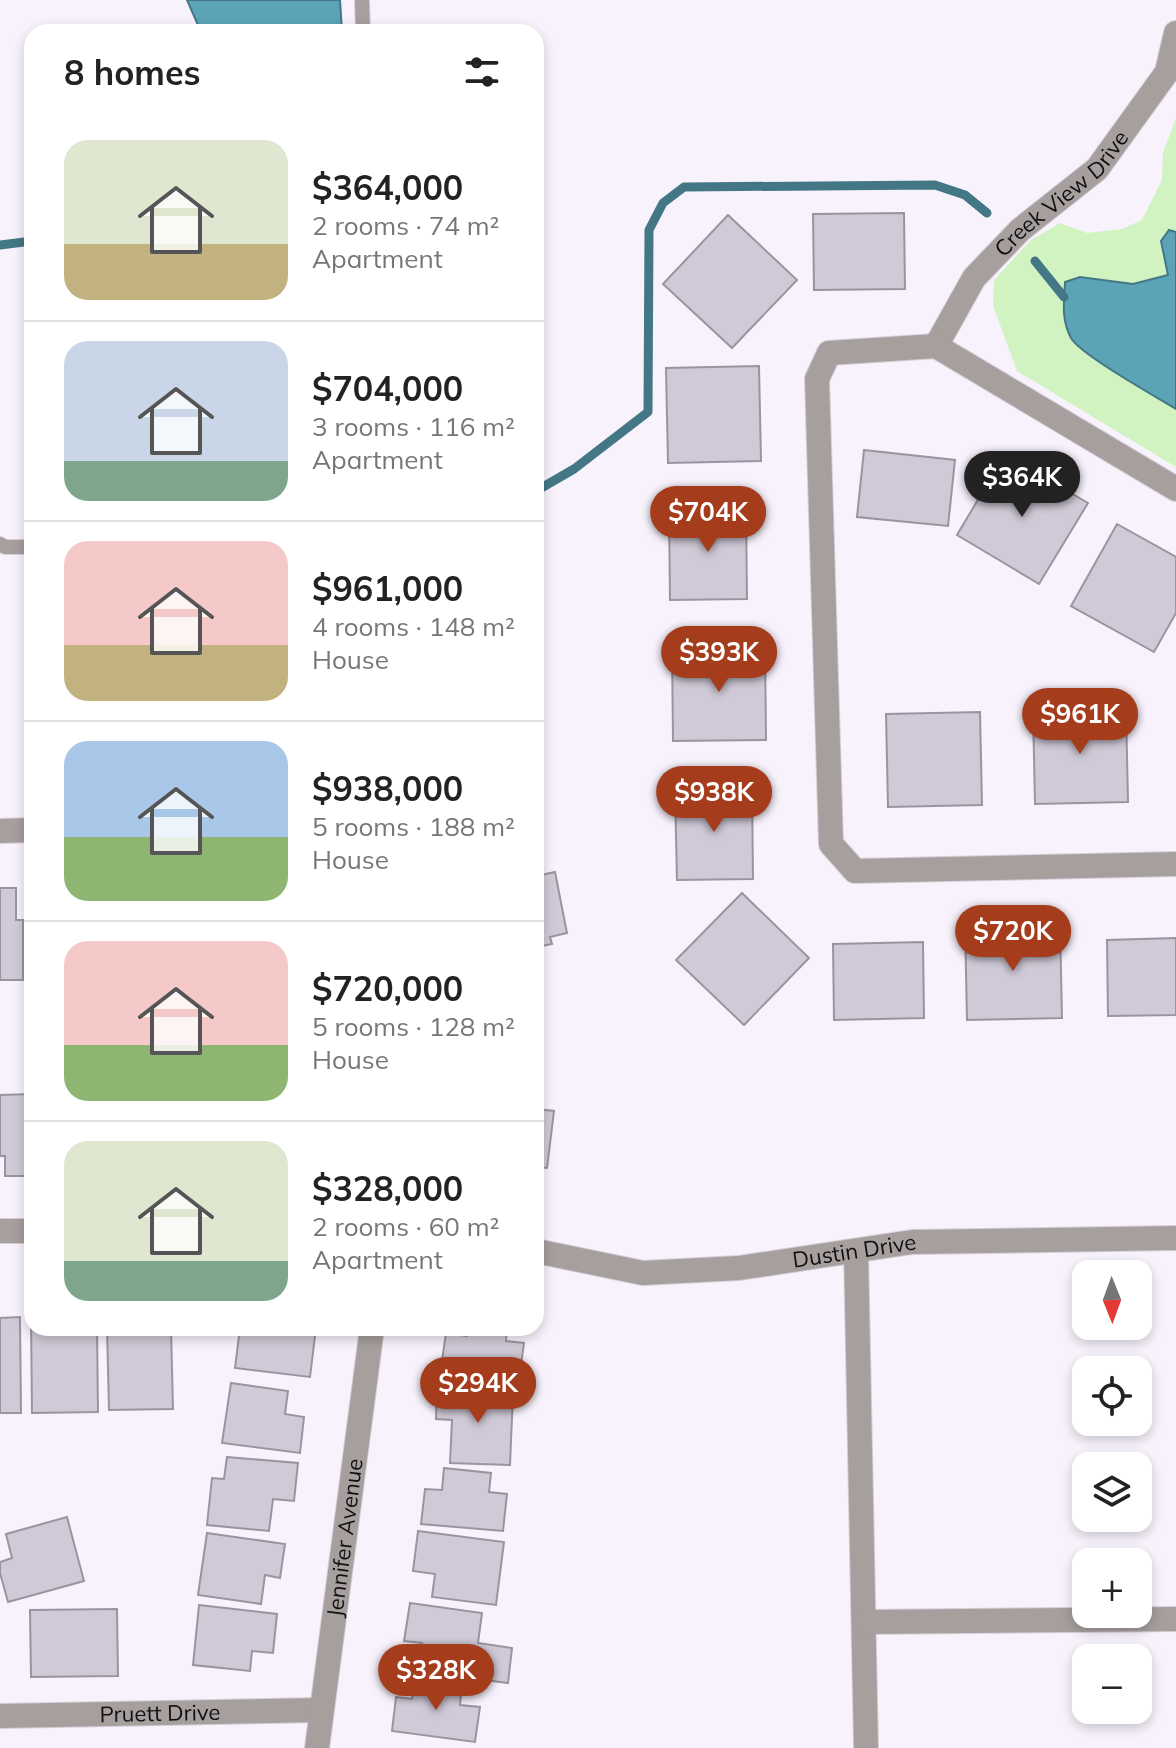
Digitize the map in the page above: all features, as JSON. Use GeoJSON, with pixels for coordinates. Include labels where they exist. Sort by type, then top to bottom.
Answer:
{"type":"FeatureCollection","features":[{"type":"Feature","properties":{"kind":"street","name":"Creek View Drive"},"geometry":{"type":"LineString","coordinates":[[936,346],[974,278],[1020,230],[1097,169],[1167,72],[1176,33]]}},
{"type":"Feature","properties":{"kind":"street"},"geometry":{"type":"LineString","coordinates":[[1176,489],[936,346],[829,353],[817,379],[831,844],[855,871],[1176,864]]}},
{"type":"Feature","properties":{"kind":"street"},"geometry":{"type":"LineString","coordinates":[[0,831],[24,830]]}},
{"type":"Feature","properties":{"kind":"street"},"geometry":{"type":"LineString","coordinates":[[0,1231],[24,1231]]}},
{"type":"Feature","properties":{"kind":"street","name":"Dustin Drive"},"geometry":{"type":"LineString","coordinates":[[544,1253],[643,1273],[739,1268],[912,1242],[1176,1238]]}},
{"type":"Feature","properties":{"kind":"street"},"geometry":{"type":"LineString","coordinates":[[856,1251],[866,1748]]}},
{"type":"Feature","properties":{"kind":"street","name":"Jennifer Avenue"},"geometry":{"type":"LineString","coordinates":[[317,1748],[371,1336]]}},
{"type":"Feature","properties":{"kind":"street"},"geometry":{"type":"LineString","coordinates":[[865,1622],[1176,1619]]}},
{"type":"Feature","properties":{"kind":"street","name":"Pruett Drive"},"geometry":{"type":"LineString","coordinates":[[0,1716],[320,1710]]}},
{"type":"Feature","properties":{"kind":"lane"},"geometry":{"type":"LineString","coordinates":[[362,0],[363,24]]}},
{"type":"Feature","properties":{"kind":"lane"},"geometry":{"type":"LineString","coordinates":[[0,544],[24,547]]}},
{"type":"Feature","properties":{"kind":"green space"},"geometry":{"type":"Polygon","coordinates":[[[1176,119],[1176,232],[1169,230],[1161,241],[1168,275],[1133,284],[1079,277],[1065,282],[1064,297],[1093,357],[1176,409],[1176,467],[1017,371],[993,306],[994,280],[1031,240],[1060,223],[1087,233],[1122,229],[1142,220],[1162,180],[1163,152],[1176,119]]]}},
{"type":"Feature","properties":{"kind":"water"},"geometry":{"type":"Polygon","coordinates":[[[187,0],[340,0],[342,24],[198,24],[187,0]]]}},
{"type":"Feature","properties":{"kind":"water"},"geometry":{"type":"Polygon","coordinates":[[[1169,230],[1176,232],[1176,409],[1103,365],[1078,345],[1068,331],[1064,310],[1065,282],[1080,277],[1133,284],[1168,275],[1161,241],[1169,230]]]}},
{"type":"Feature","properties":{"kind":"building"},"geometry":{"type":"Polygon","coordinates":[[[904,213],[905,289],[814,290],[813,214],[904,213]]]}},
{"type":"Feature","properties":{"kind":"building"},"geometry":{"type":"Polygon","coordinates":[[[728,215],[797,280],[732,348],[663,284],[728,215]]]}},
{"type":"Feature","properties":{"kind":"building"},"geometry":{"type":"Polygon","coordinates":[[[759,366],[761,461],[668,463],[666,368],[759,366]]]}},
{"type":"Feature","properties":{"kind":"building"},"geometry":{"type":"Polygon","coordinates":[[[864,450],[955,460],[948,526],[857,517],[864,450]]]}},
{"type":"Feature","properties":{"kind":"building"},"geometry":{"type":"Polygon","coordinates":[[[1005,454],[1088,503],[1039,584],[957,535],[1005,454]]]}},
{"type":"Feature","properties":{"kind":"building"},"geometry":{"type":"Polygon","coordinates":[[[746,508],[747,599],[670,600],[669,509],[746,508]]]}},
{"type":"Feature","properties":{"kind":"building"},"geometry":{"type":"Polygon","coordinates":[[[1117,524],[1176,557],[1176,613],[1154,652],[1071,606],[1117,524]]]}},
{"type":"Feature","properties":{"kind":"building"},"geometry":{"type":"Polygon","coordinates":[[[765,646],[766,740],[673,741],[672,648],[765,646]]]}},
{"type":"Feature","properties":{"kind":"building"},"geometry":{"type":"Polygon","coordinates":[[[1126,709],[1128,802],[1035,804],[1033,711],[1126,709]]]}},
{"type":"Feature","properties":{"kind":"building"},"geometry":{"type":"Polygon","coordinates":[[[980,712],[982,805],[888,807],[886,714],[980,712]]]}},
{"type":"Feature","properties":{"kind":"building"},"geometry":{"type":"Polygon","coordinates":[[[752,788],[753,879],[677,880],[675,790],[752,788]]]}},
{"type":"Feature","properties":{"kind":"building"},"geometry":{"type":"Polygon","coordinates":[[[555,872],[567,933],[550,937],[552,944],[544,946],[544,874],[555,872]]]}},
{"type":"Feature","properties":{"kind":"building"},"geometry":{"type":"Polygon","coordinates":[[[0,888],[16,888],[16,920],[23,920],[23,980],[0,980],[0,888]]]}},
{"type":"Feature","properties":{"kind":"building"},"geometry":{"type":"Polygon","coordinates":[[[742,893],[809,958],[744,1025],[676,960],[742,893]]]}},
{"type":"Feature","properties":{"kind":"building"},"geometry":{"type":"Polygon","coordinates":[[[1060,926],[1062,1018],[967,1020],[965,927],[1060,926]]]}},
{"type":"Feature","properties":{"kind":"building"},"geometry":{"type":"Polygon","coordinates":[[[1176,938],[1176,1015],[1108,1016],[1107,940],[1176,938]]]}},
{"type":"Feature","properties":{"kind":"building"},"geometry":{"type":"Polygon","coordinates":[[[923,942],[924,1018],[834,1020],[833,944],[923,942]]]}},
{"type":"Feature","properties":{"kind":"building"},"geometry":{"type":"Polygon","coordinates":[[[24,1094],[24,1176],[5,1176],[5,1156],[0,1156],[0,1095],[24,1094]]]}},
{"type":"Feature","properties":{"kind":"building"},"geometry":{"type":"Polygon","coordinates":[[[544,1110],[554,1111],[547,1168],[544,1168],[544,1110]]]}},
{"type":"Feature","properties":{"kind":"building"},"geometry":{"type":"Polygon","coordinates":[[[20,1317],[21,1413],[0,1413],[0,1318],[20,1317]]]}},
{"type":"Feature","properties":{"kind":"building"},"geometry":{"type":"Polygon","coordinates":[[[31,1336],[97,1336],[98,1412],[32,1413],[31,1336]]]}},
{"type":"Feature","properties":{"kind":"building"},"geometry":{"type":"Polygon","coordinates":[[[107,1336],[171,1336],[173,1409],[109,1410],[107,1336]]]}},
{"type":"Feature","properties":{"kind":"building"},"geometry":{"type":"Polygon","coordinates":[[[239,1336],[315,1336],[310,1377],[235,1368],[239,1336]]]}},
{"type":"Feature","properties":{"kind":"building"},"geometry":{"type":"Polygon","coordinates":[[[446,1336],[506,1336],[506,1341],[524,1343],[518,1387],[440,1375],[446,1336]]]}},
{"type":"Feature","properties":{"kind":"building"},"geometry":{"type":"Polygon","coordinates":[[[231,1383],[288,1391],[285,1414],[304,1417],[300,1453],[222,1443],[231,1383]]]}},
{"type":"Feature","properties":{"kind":"building"},"geometry":{"type":"Polygon","coordinates":[[[437,1389],[513,1393],[510,1465],[450,1463],[452,1420],[436,1419],[437,1389]]]}},
{"type":"Feature","properties":{"kind":"building"},"geometry":{"type":"Polygon","coordinates":[[[227,1457],[298,1463],[294,1501],[273,1499],[269,1531],[207,1525],[212,1478],[224,1479],[227,1457]]]}},
{"type":"Feature","properties":{"kind":"building"},"geometry":{"type":"Polygon","coordinates":[[[444,1468],[491,1473],[489,1492],[507,1494],[503,1531],[421,1524],[425,1489],[442,1490],[444,1468]]]}},
{"type":"Feature","properties":{"kind":"building"},"geometry":{"type":"Polygon","coordinates":[[[67,1517],[84,1581],[8,1602],[0,1573],[0,1562],[12,1558],[6,1534],[67,1517]]]}},
{"type":"Feature","properties":{"kind":"building"},"geometry":{"type":"Polygon","coordinates":[[[418,1531],[504,1542],[496,1605],[432,1597],[435,1574],[413,1571],[418,1531]]]}},
{"type":"Feature","properties":{"kind":"building"},"geometry":{"type":"Polygon","coordinates":[[[207,1533],[285,1544],[280,1578],[265,1575],[261,1604],[198,1595],[207,1533]]]}},
{"type":"Feature","properties":{"kind":"building"},"geometry":{"type":"Polygon","coordinates":[[[410,1603],[482,1613],[478,1643],[512,1648],[508,1683],[418,1671],[422,1643],[404,1641],[410,1603]]]}},
{"type":"Feature","properties":{"kind":"building"},"geometry":{"type":"Polygon","coordinates":[[[199,1605],[277,1614],[273,1653],[252,1651],[250,1671],[193,1665],[199,1605]]]}},
{"type":"Feature","properties":{"kind":"building"},"geometry":{"type":"Polygon","coordinates":[[[117,1609],[118,1676],[31,1677],[30,1610],[117,1609]]]}},
{"type":"Feature","properties":{"kind":"building"},"geometry":{"type":"Polygon","coordinates":[[[415,1677],[462,1684],[460,1705],[480,1707],[475,1742],[392,1731],[396,1697],[412,1699],[415,1677]]]}},
{"type":"Feature","properties":{"kind":"waterway"},"geometry":{"type":"LineString","coordinates":[[544,486],[574,469],[648,412],[649,230],[663,203],[684,187],[935,185],[965,195],[987,213]]}},
{"type":"Feature","properties":{"kind":"waterway"},"geometry":{"type":"LineString","coordinates":[[0,245],[24,242]]}},
{"type":"Feature","properties":{"kind":"waterway"},"geometry":{"type":"LineString","coordinates":[[1035,261],[1064,297]]}}]}
